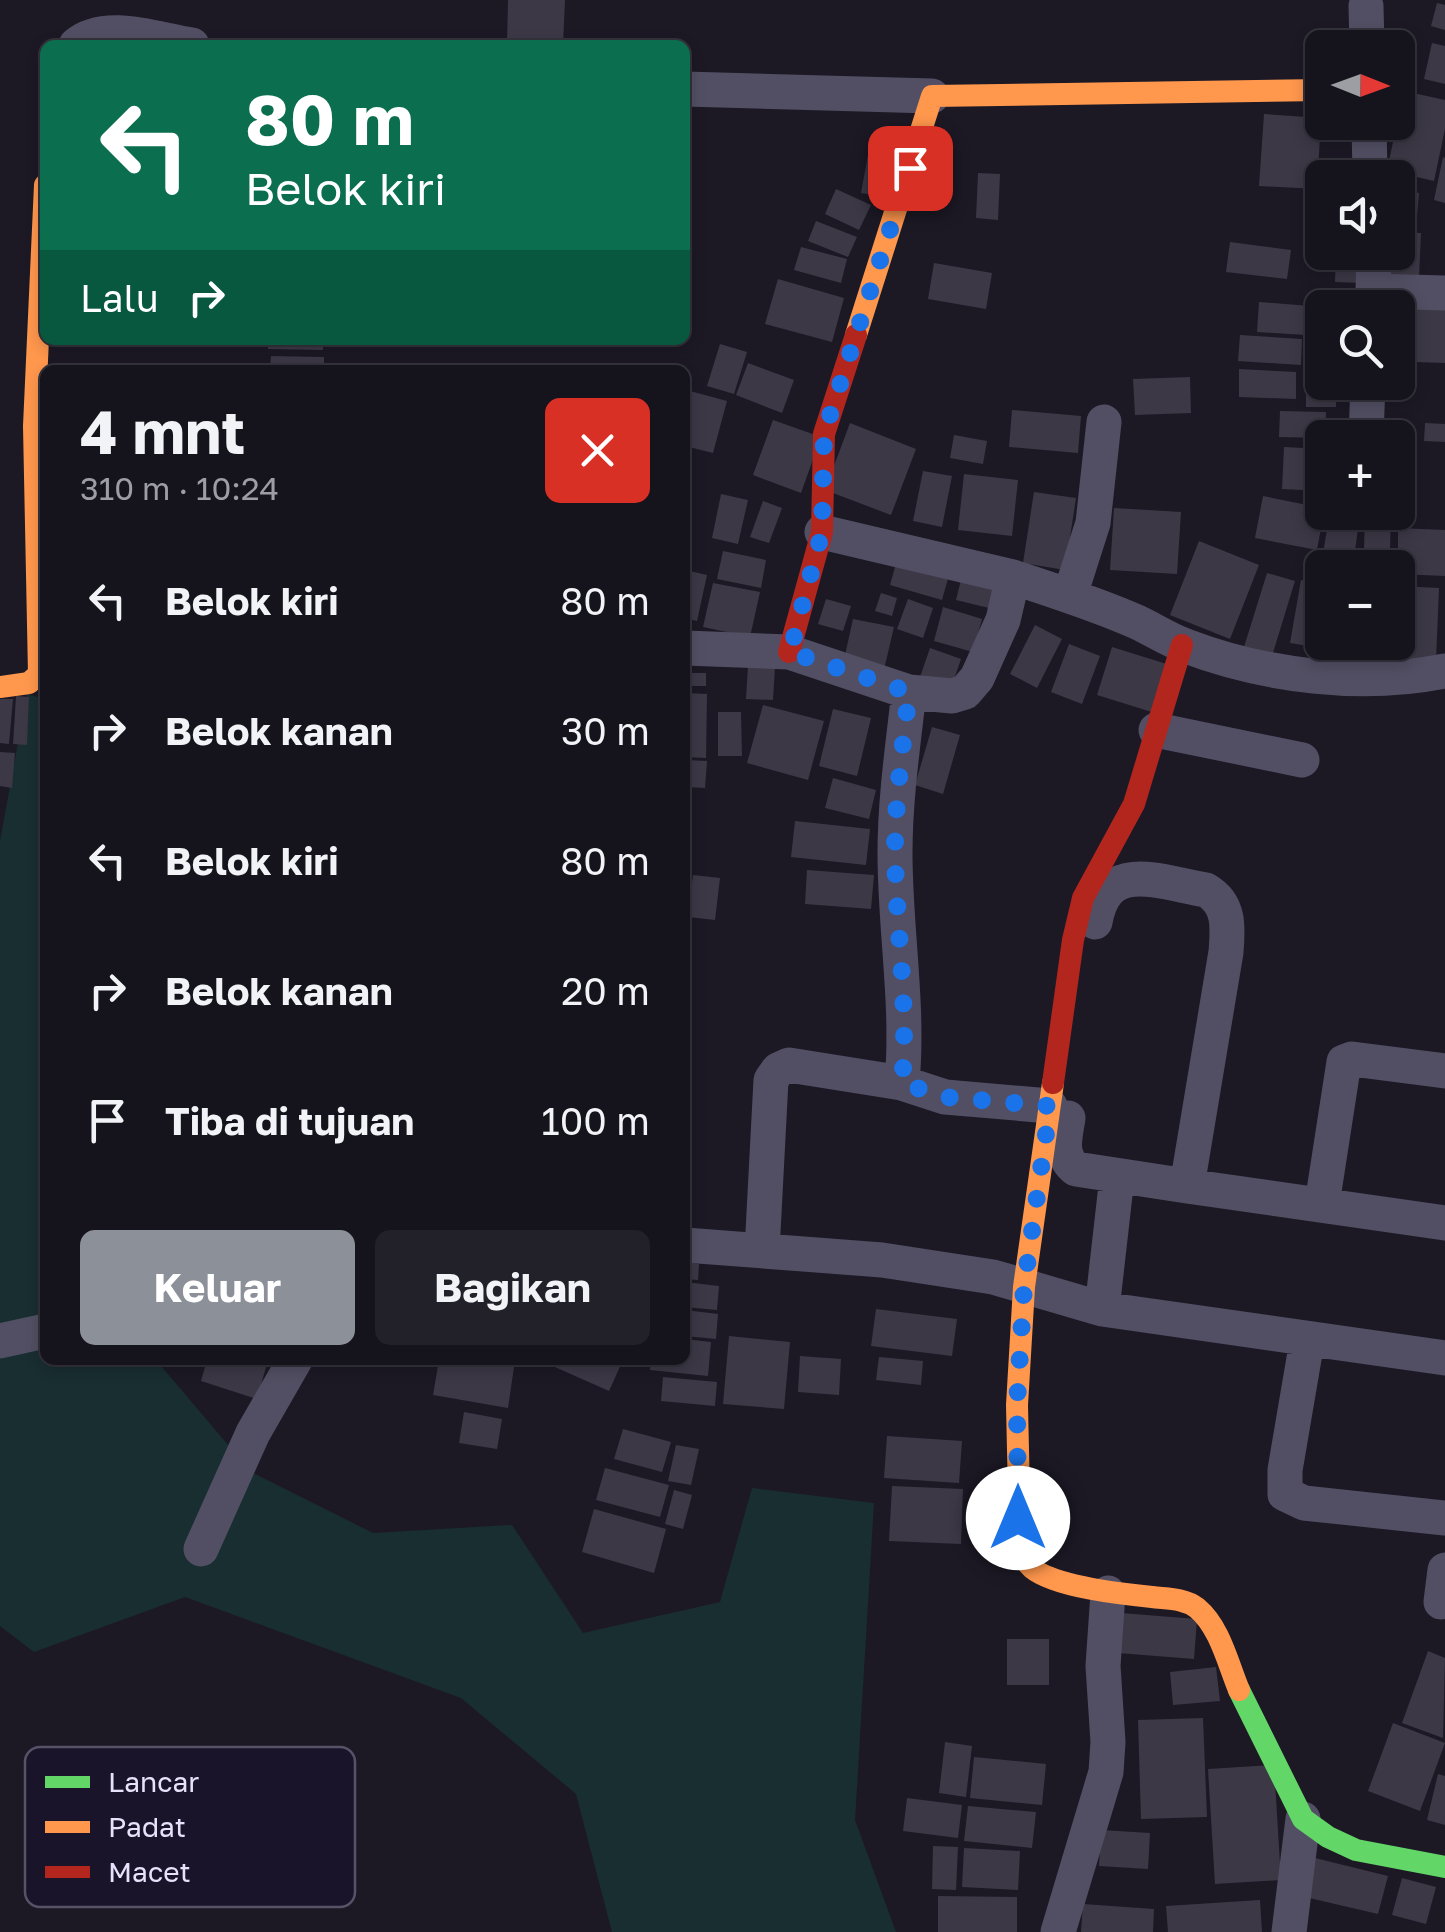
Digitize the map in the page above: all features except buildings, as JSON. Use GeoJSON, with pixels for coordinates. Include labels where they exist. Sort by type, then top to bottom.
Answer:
{"type":"FeatureCollection","features":[{"type":"Feature","properties":{"kind":"street"},"geometry":{"type":"LineString","coordinates":[[1366,6],[1366,30]]}},
{"type":"Feature","properties":{"kind":"street"},"geometry":{"type":"LineString","coordinates":[[82,40],[109,32],[160,40]]}},
{"type":"Feature","properties":{"kind":"street"},"geometry":{"type":"LineString","coordinates":[[690,89],[932,96],[1305,90]]}},
{"type":"Feature","properties":{"kind":"street"},"geometry":{"type":"LineString","coordinates":[[790,652],[822,532],[824,434],[932,96]]}},
{"type":"Feature","properties":{"kind":"street"},"geometry":{"type":"LineString","coordinates":[[1415,296],[1445,293]]}},
{"type":"Feature","properties":{"kind":"street"},"geometry":{"type":"LineString","coordinates":[[0,686],[29,683],[39,674],[34,426],[40,295]]}},
{"type":"Feature","properties":{"kind":"street"},"geometry":{"type":"LineString","coordinates":[[1070,596],[1093,523],[1104,422]]}},
{"type":"Feature","properties":{"kind":"street"},"geometry":{"type":"LineString","coordinates":[[822,532],[1013,577],[1070,596],[1182,644],[1268,669],[1316,676],[1410,678],[1445,670]]}},
{"type":"Feature","properties":{"kind":"street"},"geometry":{"type":"LineString","coordinates":[[690,648],[790,652],[909,692],[952,696],[965,692],[977,678],[992,648],[1013,577]]}},
{"type":"Feature","properties":{"kind":"street"},"geometry":{"type":"LineString","coordinates":[[1182,644],[1134,804],[1083,898],[1064,996],[1024,1287],[1017,1404],[1018,1518],[1024,1557],[1032,1568],[1052,1578],[1108,1593],[1180,1600],[1197,1608],[1206,1618],[1304,1819],[1328,1837],[1356,1850],[1445,1867]]}},
{"type":"Feature","properties":{"kind":"street"},"geometry":{"type":"LineString","coordinates":[[902,1083],[906,995],[896,880],[896,822],[909,692]]}},
{"type":"Feature","properties":{"kind":"street"},"geometry":{"type":"LineString","coordinates":[[1156,730],[1302,760]]}},
{"type":"Feature","properties":{"kind":"street"},"geometry":{"type":"LineString","coordinates":[[1187,1186],[1216,1021],[1228,923],[1224,908],[1206,890],[1132,878],[1106,888],[1098,902],[1064,1150],[1067,1162],[1076,1169],[1117,1177],[1445,1223]]}},
{"type":"Feature","properties":{"kind":"street"},"geometry":{"type":"LineString","coordinates":[[1322,1204],[1344,1062],[1352,1059],[1445,1071]]}},
{"type":"Feature","properties":{"kind":"street"},"geometry":{"type":"LineString","coordinates":[[762,1251],[771,1080],[778,1070],[790,1065],[902,1083],[945,1097],[1050,1106]]}},
{"type":"Feature","properties":{"kind":"street"},"geometry":{"type":"LineString","coordinates":[[1102,1309],[1117,1177]]}},
{"type":"Feature","properties":{"kind":"street"},"geometry":{"type":"LineString","coordinates":[[690,1245],[882,1260],[993,1277],[1102,1309],[1445,1358]]}},
{"type":"Feature","properties":{"kind":"street"},"geometry":{"type":"LineString","coordinates":[[0,1341],[40,1333]]}},
{"type":"Feature","properties":{"kind":"street"},"geometry":{"type":"LineString","coordinates":[[1307,1340],[1285,1470],[1285,1494],[1304,1503],[1445,1518]]}},
{"type":"Feature","properties":{"kind":"street"},"geometry":{"type":"LineString","coordinates":[[201,1548],[252,1433],[292,1365]]}},
{"type":"Feature","properties":{"kind":"street"},"geometry":{"type":"LineString","coordinates":[[1058,1932],[1106,1772],[1103,1666],[1108,1593]]}},
{"type":"Feature","properties":{"kind":"street"},"geometry":{"type":"LineString","coordinates":[[1289,1932],[1304,1819]]}},
{"type":"Feature","properties":{"kind":"green space"},"geometry":{"type":"Polygon","coordinates":[[[27,694],[40,698],[40,1365],[160,1365],[251,1472],[373,1533],[512,1525],[583,1633],[720,1602],[752,1488],[874,1503],[855,1820],[896,1932],[612,1932],[576,1794],[461,1698],[185,1597],[34,1652],[0,1626],[0,841],[27,694]]]}},
{"type":"Feature","properties":{"kind":"traffic: fast"},"geometry":{"type":"LineString","coordinates":[[1239,1690],[1303,1819],[1356,1850],[1445,1867]]}},
{"type":"Feature","properties":{"kind":"traffic: slow"},"geometry":{"type":"LineString","coordinates":[[856,335],[932,96],[1305,90]]}},
{"type":"Feature","properties":{"kind":"traffic: slow"},"geometry":{"type":"LineString","coordinates":[[0,687],[29,683],[39,674],[34,426],[40,295]]}},
{"type":"Feature","properties":{"kind":"traffic: slow"},"geometry":{"type":"LineString","coordinates":[[1053,1083],[1024,1287],[1017,1405],[1023,1551],[1032,1568],[1056,1580],[1175,1600],[1197,1608],[1217,1635],[1239,1690]]}},
{"type":"Feature","properties":{"kind":"traffic: jam"},"geometry":{"type":"LineString","coordinates":[[789,652],[822,532],[824,434],[856,335]]}},
{"type":"Feature","properties":{"kind":"traffic: jam"},"geometry":{"type":"LineString","coordinates":[[1053,1083],[1073,940],[1083,898],[1134,804],[1182,645]]}},
{"type":"Feature","properties":{"kind":"route"},"geometry":{"type":"LineString","coordinates":[[910,168],[824,434],[822,532],[790,652],[909,692],[896,822],[896,880],[906,995],[902,1083],[945,1097],[1050,1106],[1024,1287],[1017,1404],[1018,1518]]}}]}
